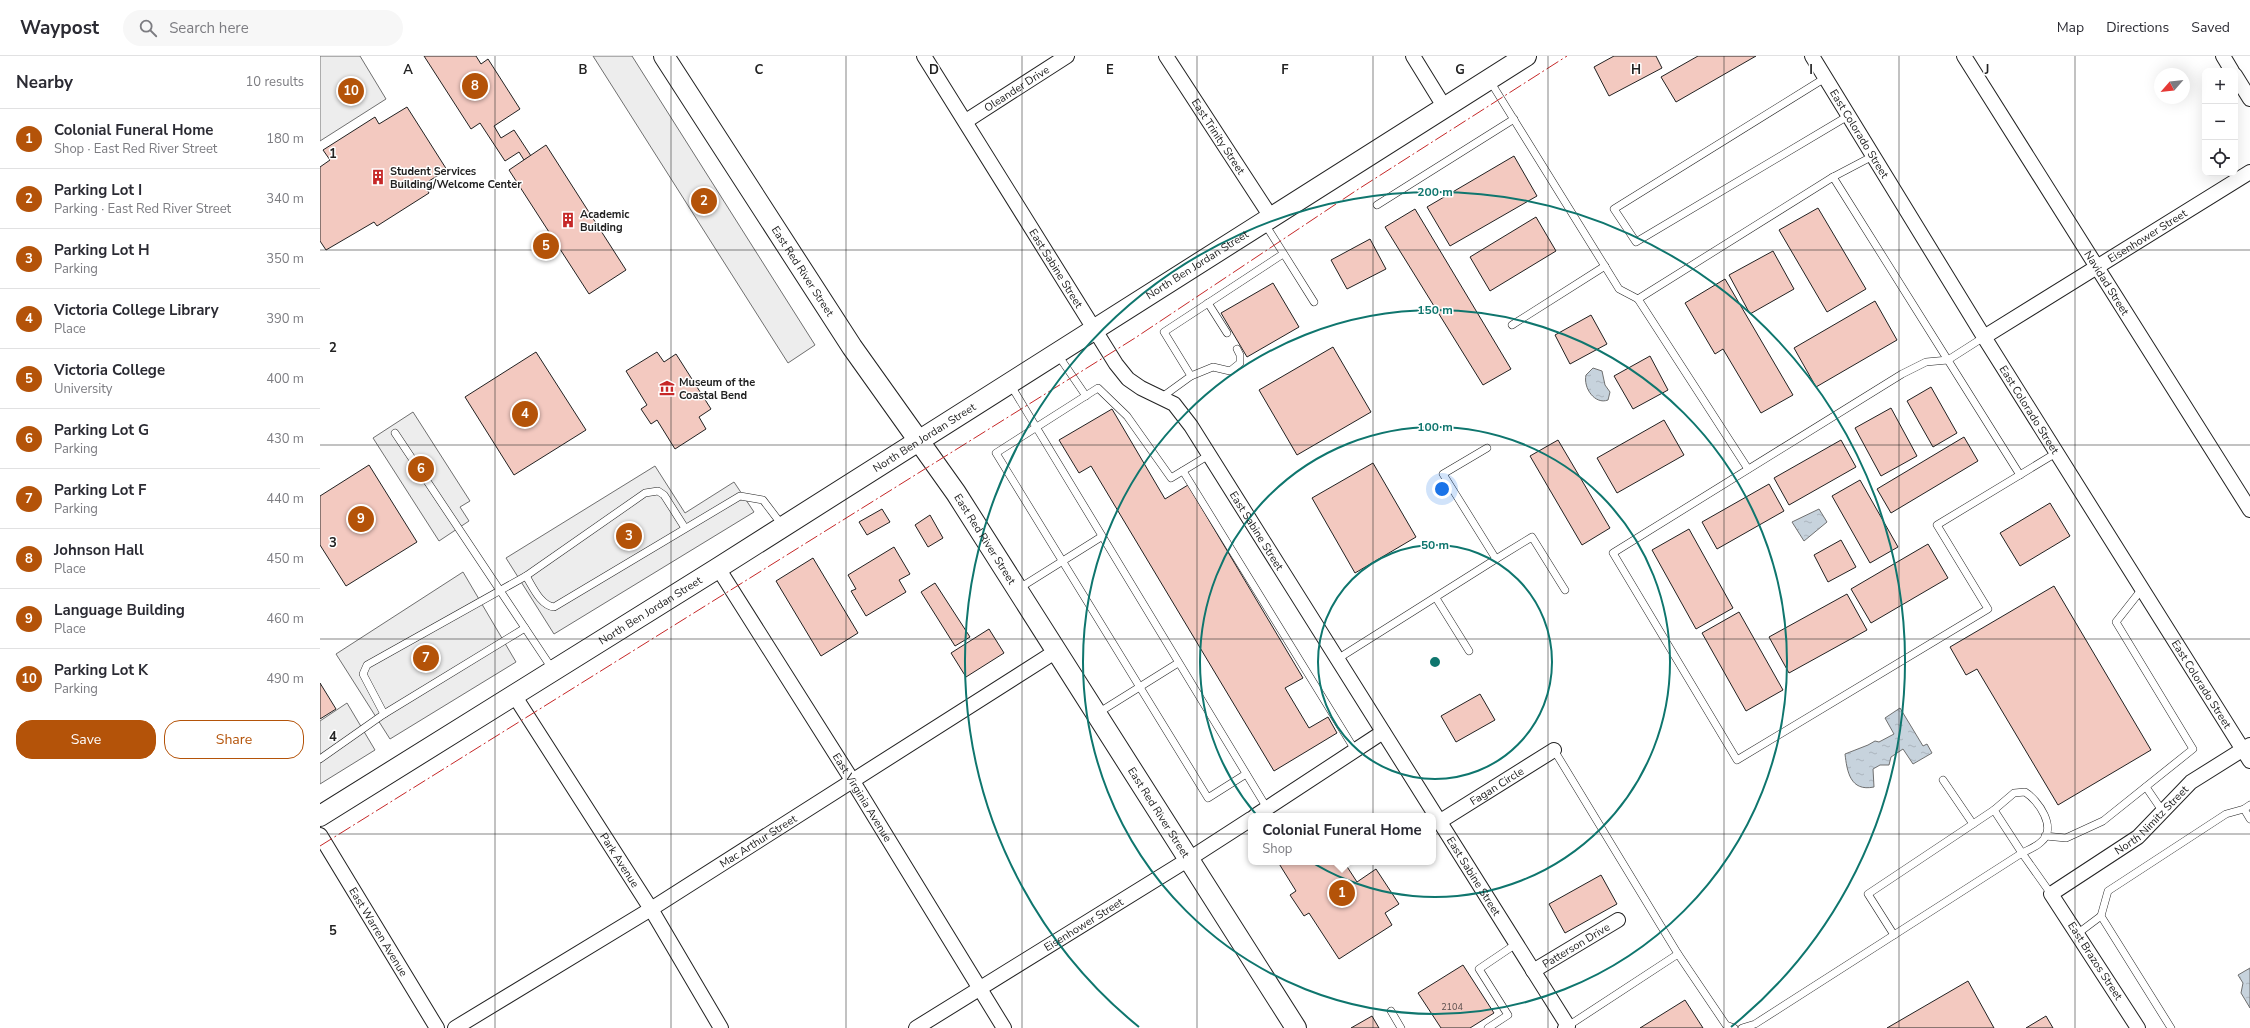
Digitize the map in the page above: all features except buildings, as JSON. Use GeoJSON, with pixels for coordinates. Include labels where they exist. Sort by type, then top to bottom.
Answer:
{"type":"FeatureCollection","features":[{"type":"Feature","properties":{"kind":"street","name":"East Red River Street"},"geometry":{"type":"LineString","coordinates":[[664,56],[849,341],[956,493],[1058,650],[1296,1028]]}},
{"type":"Feature","properties":{"kind":"street","name":"East Sabine Street"},"geometry":{"type":"LineString","coordinates":[[924,56],[1096,329],[1116,364],[1128,379],[1141,388],[1174,404],[1209,455],[1339,658],[1433,813]]}},
{"type":"Feature","properties":{"kind":"street","name":"Oleander Drive"},"geometry":{"type":"LineString","coordinates":[[966,121],[1067,56]]}},
{"type":"Feature","properties":{"kind":"street","name":"East Trinity Street"},"geometry":{"type":"LineString","coordinates":[[1166,56],[1267,219]]}},
{"type":"Feature","properties":{"kind":"street"},"geometry":{"type":"LineString","coordinates":[[1413,56],[1445,108]]}},
{"type":"Feature","properties":{"kind":"street","name":"North Ben Jordan Street"},"geometry":{"type":"LineString","coordinates":[[320,816],[718,568],[1526,56]]}},
{"type":"Feature","properties":{"kind":"street","name":"East Colorado Street"},"geometry":{"type":"LineString","coordinates":[[1812,56],[2056,453],[2248,752]]}},
{"type":"Feature","properties":{"kind":"street","name":"Navidad Street"},"geometry":{"type":"LineString","coordinates":[[1964,56],[2250,510]]}},
{"type":"Feature","properties":{"kind":"street"},"geometry":{"type":"LineString","coordinates":[[2223,56],[2230,68]]}},
{"type":"Feature","properties":{"kind":"street"},"geometry":{"type":"LineString","coordinates":[[2238,80],[2250,99]]}},
{"type":"Feature","properties":{"kind":"street","name":"Eisenhower Street"},"geometry":{"type":"LineString","coordinates":[[1984,337],[2250,172]]}},
{"type":"Feature","properties":{"kind":"street","name":"East Virginia Avenue"},"geometry":{"type":"LineString","coordinates":[[718,568],[852,780],[1004,1028]]}},
{"type":"Feature","properties":{"kind":"street","name":"Mac Arthur Street"},"geometry":{"type":"LineString","coordinates":[[455,1028],[651,909],[1058,650]]}},
{"type":"Feature","properties":{"kind":"street","name":"Park Avenue"},"geometry":{"type":"LineString","coordinates":[[514,694],[651,909],[721,1028]]}},
{"type":"Feature","properties":{"kind":"street"},"geometry":{"type":"LineString","coordinates":[[1260,813],[1383,732]]}},
{"type":"Feature","properties":{"kind":"street","name":"Fagan Circle"},"geometry":{"type":"LineString","coordinates":[[1439,822],[1554,750]]}},
{"type":"Feature","properties":{"kind":"street","name":"North Nimitz Street"},"geometry":{"type":"LineString","coordinates":[[2051,894],[2138,837],[2191,782],[2248,752]]}},
{"type":"Feature","properties":{"kind":"street","name":"East Sabine Street"},"geometry":{"type":"LineString","coordinates":[[1436,817],[1567,1027]]}},
{"type":"Feature","properties":{"kind":"street","name":"Eisenhower Street"},"geometry":{"type":"LineString","coordinates":[[916,1028],[1248,821]]}},
{"type":"Feature","properties":{"kind":"street","name":"East Warren Avenue"},"geometry":{"type":"LineString","coordinates":[[320,835],[437,1028]]}},
{"type":"Feature","properties":{"kind":"street","name":"East Brazos Street"},"geometry":{"type":"LineString","coordinates":[[2051,894],[2138,1028]]}},
{"type":"Feature","properties":{"kind":"street","name":"Patterson Drive"},"geometry":{"type":"LineString","coordinates":[[1533,971],[1618,920]]}},
{"type":"Feature","properties":{"kind":"lane"},"geometry":{"type":"LineString","coordinates":[[1825,78],[1614,209],[1636,242],[1848,116]]}},
{"type":"Feature","properties":{"kind":"lane"},"geometry":{"type":"LineString","coordinates":[[1489,79],[1619,289],[1638,298],[1748,469]]}},
{"type":"Feature","properties":{"kind":"lane"},"geometry":{"type":"LineString","coordinates":[[1377,205],[1514,119]]}},
{"type":"Feature","properties":{"kind":"lane"},"geometry":{"type":"LineString","coordinates":[[1638,298],[1833,177],[1873,156]]}},
{"type":"Feature","properties":{"kind":"lane"},"geometry":{"type":"LineString","coordinates":[[1833,177],[2020,474]]}},
{"type":"Feature","properties":{"kind":"lane"},"geometry":{"type":"LineString","coordinates":[[1267,219],[1283,254],[1314,302]]}},
{"type":"Feature","properties":{"kind":"lane"},"geometry":{"type":"LineString","coordinates":[[1191,376],[1164,332],[1283,254]]}},
{"type":"Feature","properties":{"kind":"lane"},"geometry":{"type":"LineString","coordinates":[[1512,325],[1605,266]]}},
{"type":"Feature","properties":{"kind":"lane"},"geometry":{"type":"LineString","coordinates":[[1208,303],[1227,333]]}},
{"type":"Feature","properties":{"kind":"lane"},"geometry":{"type":"LineString","coordinates":[[1984,337],[1948,360],[1926,362],[1902,374],[1613,553],[1737,760],[1988,609],[1937,525],[2056,453]]}},
{"type":"Feature","properties":{"kind":"lane"},"geometry":{"type":"LineString","coordinates":[[1162,397],[1191,376],[1213,367],[1230,370],[1240,363],[1240,355],[1237,350]]}},
{"type":"Feature","properties":{"kind":"lane"},"geometry":{"type":"LineString","coordinates":[[1057,353],[1086,396]]}},
{"type":"Feature","properties":{"kind":"lane"},"geometry":{"type":"LineString","coordinates":[[1009,383],[1267,808]]}},
{"type":"Feature","properties":{"kind":"lane"},"geometry":{"type":"LineString","coordinates":[[1209,455],[1171,478],[1127,416],[1098,388],[1036,429],[996,453],[1208,798],[1246,774]]}},
{"type":"Feature","properties":{"kind":"lane"},"geometry":{"type":"LineString","coordinates":[[395,433],[553,671]]}},
{"type":"Feature","properties":{"kind":"lane"},"geometry":{"type":"LineString","coordinates":[[1487,448],[1443,474],[1496,559]]}},
{"type":"Feature","properties":{"kind":"lane"},"geometry":{"type":"LineString","coordinates":[[1183,471],[1355,750]]}},
{"type":"Feature","properties":{"kind":"lane"},"geometry":{"type":"LineString","coordinates":[[384,714],[363,674],[367,666],[526,576],[645,493],[658,491],[664,495],[685,528]]}},
{"type":"Feature","properties":{"kind":"lane"},"geometry":{"type":"LineString","coordinates":[[526,576],[542,600],[554,607],[740,496],[763,500],[783,527]]}},
{"type":"Feature","properties":{"kind":"lane"},"geometry":{"type":"LineString","coordinates":[[1018,589],[1101,536]]}},
{"type":"Feature","properties":{"kind":"lane"},"geometry":{"type":"LineString","coordinates":[[1339,658],[1532,536],[1565,590]]}},
{"type":"Feature","properties":{"kind":"lane"},"geometry":{"type":"LineString","coordinates":[[2046,836],[2066,838],[2103,821],[2192,749],[2116,622],[2142,588]]}},
{"type":"Feature","properties":{"kind":"lane"},"geometry":{"type":"LineString","coordinates":[[1436,598],[1469,651]]}},
{"type":"Feature","properties":{"kind":"lane"},"geometry":{"type":"LineString","coordinates":[[320,758],[384,714],[525,628]]}},
{"type":"Feature","properties":{"kind":"lane"},"geometry":{"type":"LineString","coordinates":[[1097,713],[1178,663]]}},
{"type":"Feature","properties":{"kind":"lane"},"geometry":{"type":"LineString","coordinates":[[1554,750],[1678,954],[1726,1025],[1734,1028]]}},
{"type":"Feature","properties":{"kind":"lane"},"geometry":{"type":"LineString","coordinates":[[1943,780],[1973,824]]}},
{"type":"Feature","properties":{"kind":"lane"},"geometry":{"type":"LineString","coordinates":[[2146,787],[2163,812]]}},
{"type":"Feature","properties":{"kind":"lane"},"geometry":{"type":"LineString","coordinates":[[1742,1028],[1755,1024],[2042,842],[2046,836],[2047,821],[2035,798],[2025,792],[2014,793],[1994,810],[1868,894],[1894,935]]}},
{"type":"Feature","properties":{"kind":"lane"},"geometry":{"type":"LineString","coordinates":[[2077,934],[2101,916],[2108,891],[2226,814],[2247,807],[2250,819]]}},
{"type":"Feature","properties":{"kind":"lane"},"geometry":{"type":"LineString","coordinates":[[1994,810],[2022,854],[2051,894]]}},
{"type":"Feature","properties":{"kind":"lane"},"geometry":{"type":"LineString","coordinates":[[2101,916],[2170,1028]]}},
{"type":"Feature","properties":{"kind":"lane"},"geometry":{"type":"LineString","coordinates":[[1488,1028],[1508,1015],[1479,969],[1516,944]]}},
{"type":"Feature","properties":{"kind":"lane"},"geometry":{"type":"LineString","coordinates":[[1567,1027],[1678,954]]}},
{"type":"Feature","properties":{"kind":"lane"},"geometry":{"type":"LineString","coordinates":[[1391,1011],[1401,1028]]}},
{"type":"Feature","properties":{"kind":"shaded area"},"geometry":{"type":"Polygon","coordinates":[[[320,56],[360,56],[386,99],[320,141],[320,56]]]}},
{"type":"Feature","properties":{"kind":"shaded area"},"geometry":{"type":"Polygon","coordinates":[[[593,56],[632,56],[815,345],[788,363],[593,56]]]}},
{"type":"Feature","properties":{"kind":"shaded area"},"geometry":{"type":"Polygon","coordinates":[[[413,412],[470,501],[460,507],[469,521],[439,541],[373,438],[413,412]]]}},
{"type":"Feature","properties":{"kind":"shaded area"},"geometry":{"type":"Polygon","coordinates":[[[655,466],[685,513],[734,482],[754,512],[554,634],[506,558],[655,466]]]}},
{"type":"Feature","properties":{"kind":"shaded area"},"geometry":{"type":"Polygon","coordinates":[[[463,572],[516,662],[390,739],[336,654],[463,572]]]}},
{"type":"Feature","properties":{"kind":"shaded area"},"geometry":{"type":"Polygon","coordinates":[[[347,703],[375,750],[320,784],[320,721],[347,703]]]}},
{"type":"Feature","properties":{"kind":"water"},"geometry":{"type":"Polygon","coordinates":[[[1593,368],[1602,371],[1605,385],[1610,392],[1608,400],[1603,401],[1595,398],[1588,390],[1586,385],[1586,375],[1593,368]]]}},
{"type":"Feature","properties":{"kind":"water"},"geometry":{"type":"Polygon","coordinates":[[[1819,509],[1827,522],[1804,541],[1792,522],[1819,509]]]}},
{"type":"Feature","properties":{"kind":"water"},"geometry":{"type":"Polygon","coordinates":[[[1900,708],[1923,746],[1927,744],[1932,753],[1913,764],[1903,749],[1891,757],[1889,765],[1880,765],[1873,769],[1874,787],[1866,788],[1860,786],[1851,779],[1845,754],[1875,741],[1879,742],[1894,734],[1885,718],[1900,708]]]}},
{"type":"Feature","properties":{"kind":"water"},"geometry":{"type":"Polygon","coordinates":[[[2250,968],[2250,1008],[2241,993],[2243,983],[2238,975],[2250,968]]]}},
{"type":"Feature","properties":{"kind":"power"},"geometry":{"type":"LineString","coordinates":[[320,846],[1135,338],[1357,190],[1567,56]]}},
{"type":"Feature","properties":{"kind":"place","name":"Johnson Hall"},"geometry":{"type":"Point","coordinates":[475,86]}},
{"type":"Feature","properties":{"kind":"place","name":"Parking Lot K"},"geometry":{"type":"Point","coordinates":[351,91]}},
{"type":"Feature","properties":{"kind":"place","name":"Student Services Building/Welcome Center"},"geometry":{"type":"Point","coordinates":[378,177]}},
{"type":"Feature","properties":{"kind":"place","name":"Parking Lot I"},"geometry":{"type":"Point","coordinates":[704,201]}},
{"type":"Feature","properties":{"kind":"place","name":"Academic Building"},"geometry":{"type":"Point","coordinates":[568,220]}},
{"type":"Feature","properties":{"kind":"place","name":"Victoria College"},"geometry":{"type":"Point","coordinates":[546,246]}},
{"type":"Feature","properties":{"kind":"place","name":"Museum of the Coastal Bend"},"geometry":{"type":"Point","coordinates":[667,388]}},
{"type":"Feature","properties":{"kind":"place","name":"Victoria College Library"},"geometry":{"type":"Point","coordinates":[525,414]}},
{"type":"Feature","properties":{"kind":"place","name":"Parking Lot G"},"geometry":{"type":"Point","coordinates":[421,469]}},
{"type":"Feature","properties":{"kind":"place","name":"Language Building"},"geometry":{"type":"Point","coordinates":[361,519]}},
{"type":"Feature","properties":{"kind":"place","name":"Parking Lot H"},"geometry":{"type":"Point","coordinates":[629,536]}},
{"type":"Feature","properties":{"kind":"place","name":"Parking Lot F"},"geometry":{"type":"Point","coordinates":[426,658]}},
{"type":"Feature","properties":{"kind":"place","name":"Colonial Funeral Home"},"geometry":{"type":"Point","coordinates":[1342,893]}}]}
